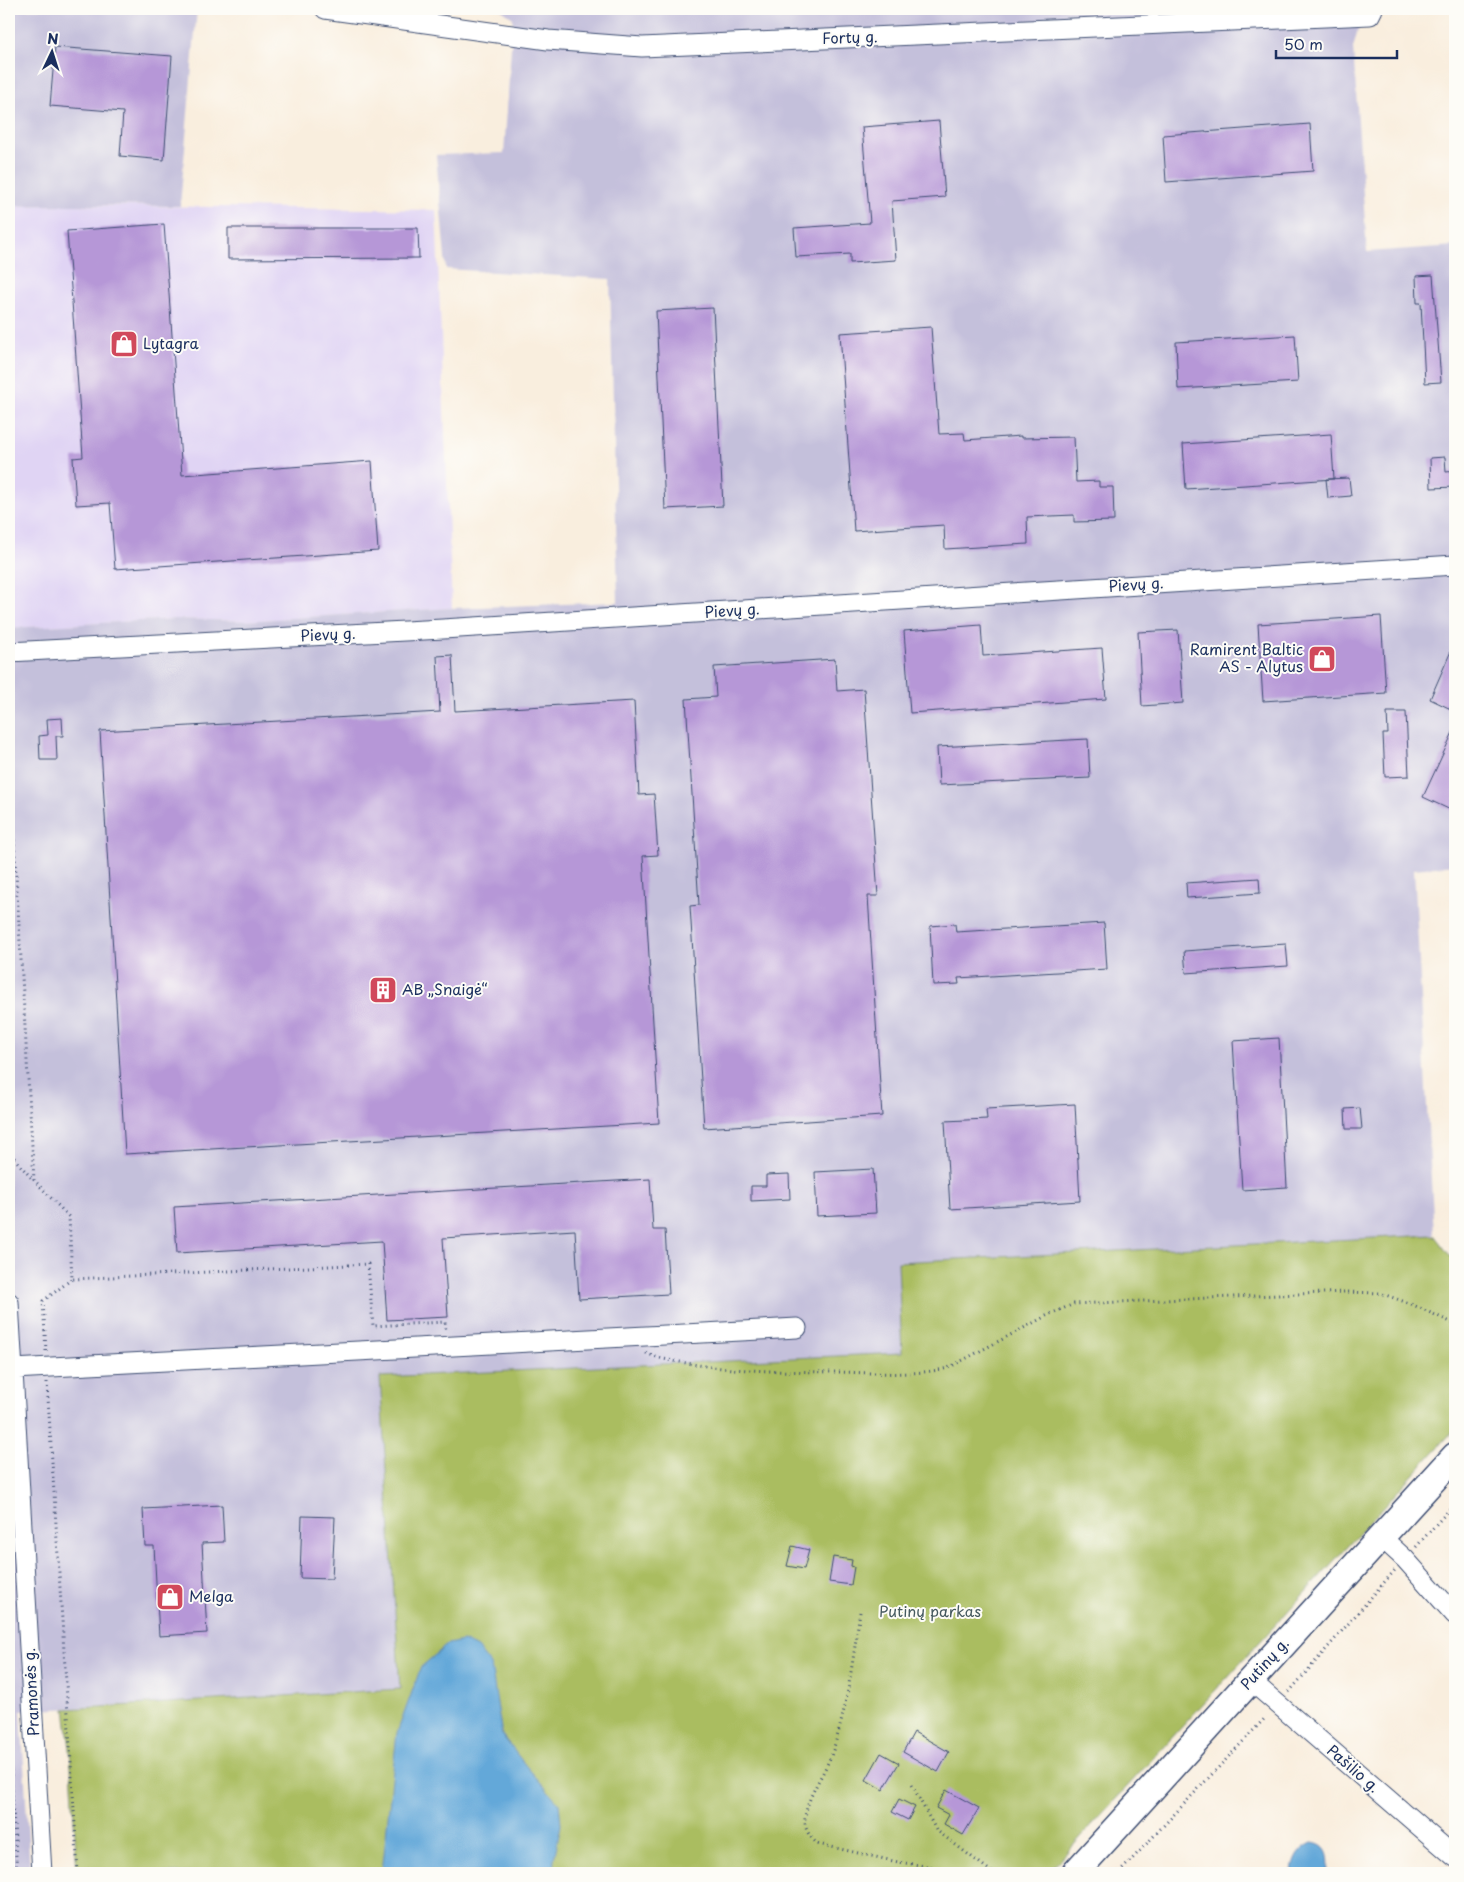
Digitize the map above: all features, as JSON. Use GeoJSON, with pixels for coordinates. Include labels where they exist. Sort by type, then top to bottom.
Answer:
{"type":"FeatureCollection","features":[{"type":"Feature","properties":{"kind":"main road","name":"Putinų g."},"geometry":{"type":"LineString","coordinates":[[1074,1873],[1455,1456]]}},
{"type":"Feature","properties":{"kind":"street","name":"Fortų g."},"geometry":{"type":"LineString","coordinates":[[325,9],[548,40],[642,46],[1370,16],[1373,9]]}},
{"type":"Feature","properties":{"kind":"street","name":"Pievų g."},"geometry":{"type":"LineString","coordinates":[[9,652],[443,629],[1455,565]]}},
{"type":"Feature","properties":{"kind":"street","name":"Pramonės g."},"geometry":{"type":"LineString","coordinates":[[9,1302],[42,1873]]}},
{"type":"Feature","properties":{"kind":"street"},"geometry":{"type":"LineString","coordinates":[[13,1369],[797,1328]]}},
{"type":"Feature","properties":{"kind":"street"},"geometry":{"type":"LineString","coordinates":[[1381,1537],[1405,1559],[1455,1615]]}},
{"type":"Feature","properties":{"kind":"street","name":"Pašilio g."},"geometry":{"type":"LineString","coordinates":[[1250,1680],[1455,1857]]}},
{"type":"Feature","properties":{"kind":"path"},"geometry":{"type":"LineString","coordinates":[[9,755],[34,1180]]}},
{"type":"Feature","properties":{"kind":"path"},"geometry":{"type":"LineString","coordinates":[[9,1158],[14,1158],[69,1217],[72,1279]]}},
{"type":"Feature","properties":{"kind":"path"},"geometry":{"type":"LineString","coordinates":[[78,1873],[43,1301],[72,1279],[368,1264],[373,1326],[445,1322],[446,1346]]}},
{"type":"Feature","properties":{"kind":"path"},"geometry":{"type":"LineString","coordinates":[[629,1336],[634,1347],[656,1358],[704,1366],[758,1370],[901,1373],[932,1372],[948,1368],[1050,1314],[1074,1304],[1345,1292],[1380,1294],[1411,1304],[1455,1324]]}},
{"type":"Feature","properties":{"kind":"path"},"geometry":{"type":"LineString","coordinates":[[860,1612],[843,1714],[834,1749],[812,1794],[805,1819],[806,1828],[811,1839],[818,1844],[898,1862],[975,1873]]}},
{"type":"Feature","properties":{"kind":"path"},"geometry":{"type":"LineString","coordinates":[[9,1740],[17,1873]]}},
{"type":"Feature","properties":{"kind":"path"},"geometry":{"type":"LineString","coordinates":[[912,1785],[936,1830],[993,1873]]}},
{"type":"Feature","properties":{"kind":"shaded area"},"geometry":{"type":"Polygon","coordinates":[[[9,9],[197,9],[180,206],[9,206],[9,9]]]}},
{"type":"Feature","properties":{"kind":"shaded area"},"geometry":{"type":"Polygon","coordinates":[[[500,9],[1364,9],[1353,48],[1367,252],[1455,246],[1455,865],[1414,869],[1434,1235],[899,1262],[903,1353],[380,1378],[400,1689],[21,1711],[30,1873],[9,1873],[9,628],[175,619],[245,621],[452,608],[618,602],[610,279],[446,269],[436,155],[504,153],[513,18],[500,9]]]}},
{"type":"Feature","properties":{"kind":"shaded area"},"geometry":{"type":"Polygon","coordinates":[[[65,205],[436,210],[452,608],[245,621],[175,619],[9,628],[9,206],[65,205]]]}},
{"type":"Feature","properties":{"kind":"green space","name":"Putinų parkas"},"geometry":{"type":"Polygon","coordinates":[[[1434,1235],[1455,1262],[1455,1429],[1048,1873],[77,1873],[70,1749],[65,1709],[400,1689],[380,1377],[902,1353],[898,1262],[1434,1235]]]}},
{"type":"Feature","properties":{"kind":"water"},"geometry":{"type":"Polygon","coordinates":[[[463,1641],[477,1648],[491,1665],[502,1735],[526,1766],[559,1803],[561,1825],[553,1873],[382,1873],[397,1733],[421,1667],[448,1644],[463,1641]]]}},
{"type":"Feature","properties":{"kind":"water"},"geometry":{"type":"Polygon","coordinates":[[[1312,1843],[1318,1844],[1325,1849],[1329,1862],[1328,1873],[1292,1873],[1298,1855],[1312,1843]]]}},
{"type":"Feature","properties":{"kind":"building"},"geometry":{"type":"Polygon","coordinates":[[[55,47],[172,56],[164,160],[120,156],[123,112],[50,106],[55,47]]]}},
{"type":"Feature","properties":{"kind":"building"},"geometry":{"type":"Polygon","coordinates":[[[939,121],[945,197],[892,201],[896,260],[850,263],[850,254],[796,257],[794,228],[870,223],[862,127],[939,121]]]}},
{"type":"Feature","properties":{"kind":"building"},"geometry":{"type":"Polygon","coordinates":[[[1310,124],[1313,171],[1166,182],[1163,135],[1310,124]]]}},
{"type":"Feature","properties":{"kind":"building"},"geometry":{"type":"Polygon","coordinates":[[[164,224],[182,475],[372,461],[378,551],[115,569],[110,503],[76,505],[73,458],[83,457],[67,231],[164,224]]]}},
{"type":"Feature","properties":{"kind":"building"},"geometry":{"type":"Polygon","coordinates":[[[228,228],[418,228],[419,258],[228,259],[228,228]]]}},
{"type":"Feature","properties":{"kind":"building"},"geometry":{"type":"Polygon","coordinates":[[[1433,275],[1441,382],[1425,383],[1421,303],[1417,303],[1416,276],[1433,275]]]}},
{"type":"Feature","properties":{"kind":"building"},"geometry":{"type":"Polygon","coordinates":[[[713,308],[723,506],[665,509],[656,311],[713,308]]]}},
{"type":"Feature","properties":{"kind":"building"},"geometry":{"type":"Polygon","coordinates":[[[931,327],[939,434],[964,433],[965,440],[1021,436],[1021,438],[1074,437],[1076,482],[1099,481],[1099,487],[1113,487],[1114,521],[1074,522],[1074,515],[1027,517],[1028,544],[945,549],[944,525],[854,531],[840,333],[931,327]]]}},
{"type":"Feature","properties":{"kind":"building"},"geometry":{"type":"Polygon","coordinates":[[[1295,335],[1298,382],[1178,389],[1176,342],[1295,335]]]}},
{"type":"Feature","properties":{"kind":"building"},"geometry":{"type":"Polygon","coordinates":[[[1331,434],[1334,479],[1186,489],[1183,444],[1331,434]]]}},
{"type":"Feature","properties":{"kind":"building"},"geometry":{"type":"Polygon","coordinates":[[[1445,457],[1446,472],[1455,471],[1455,487],[1431,488],[1430,458],[1445,457]]]}},
{"type":"Feature","properties":{"kind":"building"},"geometry":{"type":"Polygon","coordinates":[[[1349,478],[1351,496],[1328,498],[1326,479],[1349,478]]]}},
{"type":"Feature","properties":{"kind":"building","name":"Ramirent Baltic AS - Alytus"},"geometry":{"type":"Polygon","coordinates":[[[1381,616],[1386,693],[1263,701],[1258,624],[1381,616]]]}},
{"type":"Feature","properties":{"kind":"building"},"geometry":{"type":"Polygon","coordinates":[[[981,625],[983,656],[1102,648],[1106,699],[910,713],[904,631],[981,625]]]}},
{"type":"Feature","properties":{"kind":"building"},"geometry":{"type":"Polygon","coordinates":[[[1178,630],[1183,703],[1142,706],[1138,632],[1178,630]]]}},
{"type":"Feature","properties":{"kind":"building"},"geometry":{"type":"Polygon","coordinates":[[[1455,642],[1455,711],[1430,699],[1455,642]]]}},
{"type":"Feature","properties":{"kind":"building","name":"AB „Snaigė“"},"geometry":{"type":"Polygon","coordinates":[[[452,655],[455,711],[634,701],[639,795],[654,794],[658,855],[643,856],[659,1123],[125,1154],[100,731],[440,712],[437,656],[452,655]]]}},
{"type":"Feature","properties":{"kind":"building"},"geometry":{"type":"Polygon","coordinates":[[[835,659],[837,691],[864,689],[878,896],[868,896],[882,1116],[704,1128],[690,906],[699,905],[686,699],[716,697],[714,667],[835,659]]]}},
{"type":"Feature","properties":{"kind":"building"},"geometry":{"type":"Polygon","coordinates":[[[1387,712],[1406,712],[1409,776],[1385,777],[1383,734],[1388,734],[1387,712]]]}},
{"type":"Feature","properties":{"kind":"building"},"geometry":{"type":"Polygon","coordinates":[[[62,718],[63,736],[56,736],[57,760],[40,760],[39,736],[48,735],[47,719],[62,718]]]}},
{"type":"Feature","properties":{"kind":"building"},"geometry":{"type":"Polygon","coordinates":[[[1455,728],[1455,812],[1423,797],[1455,728]]]}},
{"type":"Feature","properties":{"kind":"building"},"geometry":{"type":"Polygon","coordinates":[[[1088,739],[1090,778],[939,785],[937,747],[1088,739]]]}},
{"type":"Feature","properties":{"kind":"building"},"geometry":{"type":"Polygon","coordinates":[[[1259,878],[1260,893],[1187,898],[1186,883],[1259,878]]]}},
{"type":"Feature","properties":{"kind":"building"},"geometry":{"type":"Polygon","coordinates":[[[1104,923],[1107,969],[958,978],[959,984],[933,985],[930,926],[955,924],[956,932],[1104,923]]]}},
{"type":"Feature","properties":{"kind":"building"},"geometry":{"type":"Polygon","coordinates":[[[1286,944],[1288,966],[1186,973],[1184,951],[1286,944]]]}},
{"type":"Feature","properties":{"kind":"building"},"geometry":{"type":"Polygon","coordinates":[[[1279,1038],[1287,1187],[1242,1190],[1233,1041],[1279,1038]]]}},
{"type":"Feature","properties":{"kind":"building"},"geometry":{"type":"Polygon","coordinates":[[[1075,1104],[1080,1201],[950,1209],[945,1121],[987,1119],[986,1109],[1075,1104]]]}},
{"type":"Feature","properties":{"kind":"building"},"geometry":{"type":"Polygon","coordinates":[[[1360,1108],[1362,1129],[1346,1129],[1345,1109],[1360,1108]]]}},
{"type":"Feature","properties":{"kind":"building"},"geometry":{"type":"Polygon","coordinates":[[[873,1169],[876,1213],[817,1216],[815,1172],[873,1169]]]}},
{"type":"Feature","properties":{"kind":"building"},"geometry":{"type":"Polygon","coordinates":[[[789,1174],[790,1199],[751,1201],[751,1186],[766,1186],[766,1175],[789,1174]]]}},
{"type":"Feature","properties":{"kind":"building"},"geometry":{"type":"Polygon","coordinates":[[[650,1179],[653,1230],[665,1230],[669,1294],[579,1299],[575,1230],[443,1238],[448,1317],[387,1320],[382,1241],[177,1253],[174,1207],[650,1179]]]}},
{"type":"Feature","properties":{"kind":"building"},"geometry":{"type":"Polygon","coordinates":[[[222,1505],[224,1542],[202,1543],[207,1633],[159,1636],[154,1546],[145,1546],[143,1509],[222,1505]]]}},
{"type":"Feature","properties":{"kind":"building"},"geometry":{"type":"Polygon","coordinates":[[[302,1516],[335,1517],[332,1579],[300,1578],[302,1516]]]}},
{"type":"Feature","properties":{"kind":"building"},"geometry":{"type":"Polygon","coordinates":[[[792,1546],[809,1550],[804,1569],[787,1566],[792,1546]]]}},
{"type":"Feature","properties":{"kind":"building"},"geometry":{"type":"Polygon","coordinates":[[[833,1557],[852,1560],[851,1566],[854,1567],[851,1585],[829,1582],[833,1557]]]}},
{"type":"Feature","properties":{"kind":"building"},"geometry":{"type":"Polygon","coordinates":[[[914,1732],[949,1752],[938,1772],[903,1752],[914,1732]]]}},
{"type":"Feature","properties":{"kind":"building"},"geometry":{"type":"Polygon","coordinates":[[[881,1753],[899,1763],[883,1790],[866,1780],[881,1753]]]}},
{"type":"Feature","properties":{"kind":"building"},"geometry":{"type":"Polygon","coordinates":[[[946,1790],[979,1808],[963,1835],[944,1824],[949,1815],[936,1808],[946,1790]]]}},
{"type":"Feature","properties":{"kind":"building"},"geometry":{"type":"Polygon","coordinates":[[[899,1799],[915,1807],[908,1820],[892,1812],[899,1799]]]}},
{"type":"Feature","properties":{"kind":"place","name":"Lytagra"},"geometry":{"type":"Point","coordinates":[124,344]}},
{"type":"Feature","properties":{"kind":"place","name":"Ramirent Baltic AS - Alytus"},"geometry":{"type":"Point","coordinates":[1322,659]}},
{"type":"Feature","properties":{"kind":"place","name":"AB „Snaigė“"},"geometry":{"type":"Point","coordinates":[383,990]}},
{"type":"Feature","properties":{"kind":"place","name":"Melga"},"geometry":{"type":"Point","coordinates":[170,1597]}}]}
